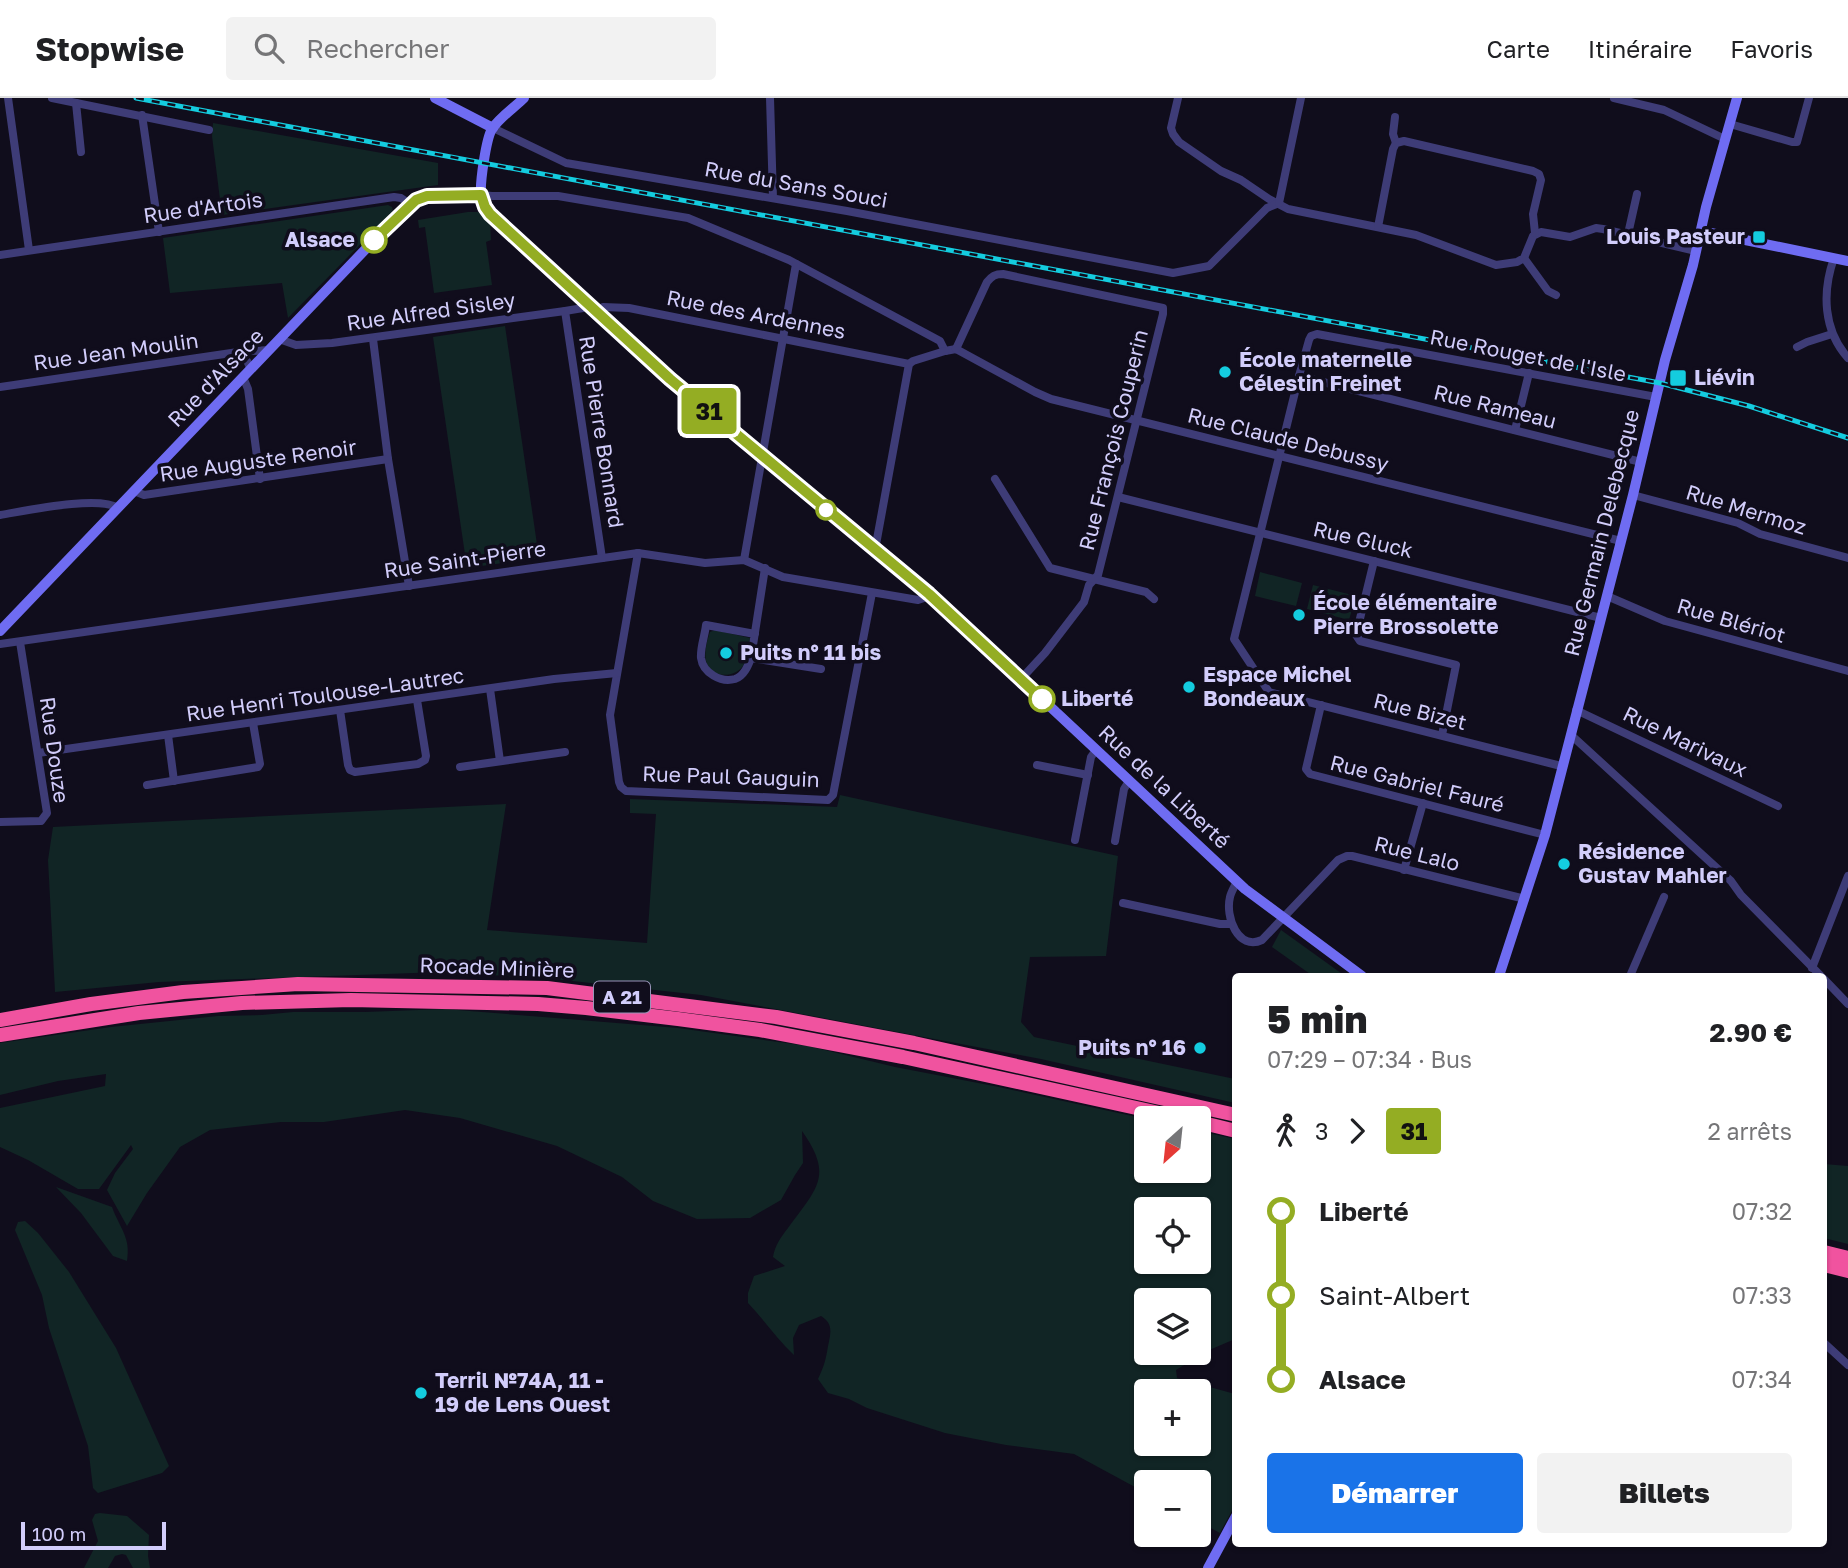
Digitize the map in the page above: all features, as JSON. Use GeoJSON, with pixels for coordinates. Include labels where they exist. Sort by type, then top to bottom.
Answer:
{"type":"FeatureCollection","features":[{"type":"Feature","properties":{"kind":"highway","name":"Rocade Minière"},"geometry":{"type":"LineString","coordinates":[[0,1020],[183,992],[298,984],[547,988],[776,1017],[1044,1071],[1232,1114]]}},
{"type":"Feature","properties":{"kind":"highway","name":"Rocade Minière"},"geometry":{"type":"LineString","coordinates":[[0,1035],[139,1013],[242,1003],[362,1000],[586,1007],[760,1030],[904,1057],[1134,1107]]}},
{"type":"Feature","properties":{"kind":"highway"},"geometry":{"type":"LineString","coordinates":[[1211,1125],[1232,1130]]}},
{"type":"Feature","properties":{"kind":"highway"},"geometry":{"type":"LineString","coordinates":[[1827,1253],[1848,1258]]}},
{"type":"Feature","properties":{"kind":"highway"},"geometry":{"type":"LineString","coordinates":[[1827,1266],[1848,1271]]}},
{"type":"Feature","properties":{"kind":"street"},"geometry":{"type":"LineString","coordinates":[[8,98],[29,250]]}},
{"type":"Feature","properties":{"kind":"street"},"geometry":{"type":"LineString","coordinates":[[52,98],[209,130]]}},
{"type":"Feature","properties":{"kind":"street"},"geometry":{"type":"LineString","coordinates":[[435,98],[493,128]]}},
{"type":"Feature","properties":{"kind":"street"},"geometry":{"type":"LineString","coordinates":[[481,195],[489,135],[524,98]]}},
{"type":"Feature","properties":{"kind":"street"},"geometry":{"type":"LineString","coordinates":[[770,98],[773,198]]}},
{"type":"Feature","properties":{"kind":"street"},"geometry":{"type":"LineString","coordinates":[[1178,98],[1171,128],[1179,142],[1221,171],[1288,209],[1416,235],[1496,265],[1517,262],[1524,258],[1535,233],[1534,214],[1541,180],[1539,174],[1404,141],[1396,143]]}},
{"type":"Feature","properties":{"kind":"street"},"geometry":{"type":"LineString","coordinates":[[1279,203],[1301,98]]}},
{"type":"Feature","properties":{"kind":"street"},"geometry":{"type":"LineString","coordinates":[[1614,98],[1664,110],[1725,139]]}},
{"type":"Feature","properties":{"kind":"street","name":"Rue Germain Delebecque"},"geometry":{"type":"LineString","coordinates":[[1500,973],[1545,835],[1676,319],[1737,98]]}},
{"type":"Feature","properties":{"kind":"street"},"geometry":{"type":"LineString","coordinates":[[1730,124],[1797,142],[1809,98]]}},
{"type":"Feature","properties":{"kind":"street"},"geometry":{"type":"LineString","coordinates":[[76,103],[81,152]]}},
{"type":"Feature","properties":{"kind":"street"},"geometry":{"type":"LineString","coordinates":[[142,115],[159,232]]}},
{"type":"Feature","properties":{"kind":"street"},"geometry":{"type":"LineString","coordinates":[[1378,228],[1396,143],[1393,134],[1395,117]]}},
{"type":"Feature","properties":{"kind":"street","name":"Rue du Sans Souci"},"geometry":{"type":"LineString","coordinates":[[493,128],[566,163],[773,198],[1173,273],[1209,266],[1267,208],[1279,203]]}},
{"type":"Feature","properties":{"kind":"street"},"geometry":{"type":"LineString","coordinates":[[1628,234],[1637,194]]}},
{"type":"Feature","properties":{"kind":"street","name":"Rue de la Liberté"},"geometry":{"type":"LineString","coordinates":[[481,195],[490,214],[670,379],[929,594],[1237,881],[1358,973]]}},
{"type":"Feature","properties":{"kind":"street"},"geometry":{"type":"LineString","coordinates":[[410,204],[427,196],[558,196],[688,218],[796,264],[940,341],[945,351]]}},
{"type":"Feature","properties":{"kind":"street","name":"Rue d'Artois"},"geometry":{"type":"LineString","coordinates":[[0,255],[394,197],[410,204]]}},
{"type":"Feature","properties":{"kind":"street","name":"Rue d'Alsace"},"geometry":{"type":"LineString","coordinates":[[0,631],[410,204]]}},
{"type":"Feature","properties":{"kind":"street"},"geometry":{"type":"LineString","coordinates":[[1535,233],[1570,237],[1596,228],[1696,251]]}},
{"type":"Feature","properties":{"kind":"street"},"geometry":{"type":"LineString","coordinates":[[1700,231],[1848,261]]}},
{"type":"Feature","properties":{"kind":"street"},"geometry":{"type":"LineString","coordinates":[[1524,258],[1548,291],[1556,295]]}},
{"type":"Feature","properties":{"kind":"street"},"geometry":{"type":"LineString","coordinates":[[1833,258],[1828,274],[1828,318],[1832,334],[1848,358]]}},
{"type":"Feature","properties":{"kind":"street"},"geometry":{"type":"LineString","coordinates":[[744,560],[796,264]]}},
{"type":"Feature","properties":{"kind":"street","name":"Rue François Couperin"},"geometry":{"type":"LineString","coordinates":[[956,349],[987,282],[996,274],[1163,308],[1098,575],[1087,589],[1084,602],[1045,653],[1021,679]]}},
{"type":"Feature","properties":{"kind":"street","name":"Rue Alfred Sisley"},"geometry":{"type":"LineString","coordinates":[[279,339],[296,345],[373,339],[592,308]]}},
{"type":"Feature","properties":{"kind":"street","name":"Rue des Ardennes"},"geometry":{"type":"LineString","coordinates":[[592,308],[629,308],[909,364]]}},
{"type":"Feature","properties":{"kind":"street","name":"Rue Pierre Bonnard"},"geometry":{"type":"LineString","coordinates":[[565,311],[602,558]]}},
{"type":"Feature","properties":{"kind":"street","name":"Rue Rouget de l'Isle"},"geometry":{"type":"LineString","coordinates":[[1299,376],[1311,336],[1317,334],[1656,397]]}},
{"type":"Feature","properties":{"kind":"street"},"geometry":{"type":"LineString","coordinates":[[1797,348],[1832,334]]}},
{"type":"Feature","properties":{"kind":"street"},"geometry":{"type":"LineString","coordinates":[[373,339],[388,459],[409,586]]}},
{"type":"Feature","properties":{"kind":"street"},"geometry":{"type":"LineString","coordinates":[[875,550],[909,364],[956,349]]}},
{"type":"Feature","properties":{"kind":"street","name":"Rue Claude Debussy"},"geometry":{"type":"LineString","coordinates":[[956,349],[1044,396],[1621,541]]}},
{"type":"Feature","properties":{"kind":"street","name":"Rue Jean Moulin"},"geometry":{"type":"LineString","coordinates":[[0,387],[238,352],[268,350]]}},
{"type":"Feature","properties":{"kind":"street"},"geometry":{"type":"LineString","coordinates":[[238,352],[247,361],[260,479]]}},
{"type":"Feature","properties":{"kind":"street"},"geometry":{"type":"LineString","coordinates":[[1515,430],[1529,373]]}},
{"type":"Feature","properties":{"kind":"street"},"geometry":{"type":"LineString","coordinates":[[1260,534],[1299,376]]}},
{"type":"Feature","properties":{"kind":"street","name":"Rue Rameau"},"geometry":{"type":"LineString","coordinates":[[1299,376],[1641,462]]}},
{"type":"Feature","properties":{"kind":"street","name":"Rue Auguste Renoir"},"geometry":{"type":"LineString","coordinates":[[134,491],[144,495],[388,459]]}},
{"type":"Feature","properties":{"kind":"street"},"geometry":{"type":"LineString","coordinates":[[995,479],[1047,566],[1057,571],[1146,592],[1154,599]]}},
{"type":"Feature","properties":{"kind":"street","name":"Rue Mermoz"},"geometry":{"type":"LineString","coordinates":[[1633,495],[1738,523],[1760,534],[1848,558]]}},
{"type":"Feature","properties":{"kind":"street","name":"Rue Gluck"},"geometry":{"type":"LineString","coordinates":[[1118,497],[1601,618]]}},
{"type":"Feature","properties":{"kind":"street"},"geometry":{"type":"LineString","coordinates":[[0,515],[92,502],[118,508]]}},
{"type":"Feature","properties":{"kind":"street","name":"Rue Bizet"},"geometry":{"type":"LineString","coordinates":[[1260,534],[1234,639],[1269,692],[1562,766]]}},
{"type":"Feature","properties":{"kind":"street"},"geometry":{"type":"LineString","coordinates":[[617,674],[638,553]]}},
{"type":"Feature","properties":{"kind":"street","name":"Rue Saint-Pierre"},"geometry":{"type":"LineString","coordinates":[[0,644],[638,553],[705,563],[744,560],[783,577],[918,600],[929,594]]}},
{"type":"Feature","properties":{"kind":"street"},"geometry":{"type":"LineString","coordinates":[[1374,561],[1356,635],[1360,641],[1456,665],[1442,735]]}},
{"type":"Feature","properties":{"kind":"street"},"geometry":{"type":"LineString","coordinates":[[755,634],[706,625],[701,657],[706,670],[711,675],[730,680],[740,676],[748,666],[751,658],[755,634],[765,568]]}},
{"type":"Feature","properties":{"kind":"street","name":"Rue Paul Gauguin"},"geometry":{"type":"LineString","coordinates":[[617,674],[610,715],[619,782],[623,790],[828,800],[833,796],[872,593]]}},
{"type":"Feature","properties":{"kind":"street","name":"Rue Blériot"},"geometry":{"type":"LineString","coordinates":[[1607,596],[1665,621],[1848,671]]}},
{"type":"Feature","properties":{"kind":"street","name":"Rue Douze"},"geometry":{"type":"LineString","coordinates":[[0,822],[41,821],[47,813],[20,642]]}},
{"type":"Feature","properties":{"kind":"street"},"geometry":{"type":"LineString","coordinates":[[751,658],[821,669]]}},
{"type":"Feature","properties":{"kind":"street","name":"Rue Henri Toulouse-Lautrec"},"geometry":{"type":"LineString","coordinates":[[38,753],[555,679],[617,674]]}},
{"type":"Feature","properties":{"kind":"street"},"geometry":{"type":"LineString","coordinates":[[490,689],[500,761]]}},
{"type":"Feature","properties":{"kind":"street"},"geometry":{"type":"LineString","coordinates":[[340,710],[350,770],[355,772],[418,764],[425,760],[426,756],[417,700]]}},
{"type":"Feature","properties":{"kind":"street","name":"Rue Gabriel Fauré"},"geometry":{"type":"LineString","coordinates":[[1321,705],[1306,769],[1310,774],[1545,835]]}},
{"type":"Feature","properties":{"kind":"street","name":"Rue Marivaux"},"geometry":{"type":"LineString","coordinates":[[1576,710],[1778,806]]}},
{"type":"Feature","properties":{"kind":"street"},"geometry":{"type":"LineString","coordinates":[[148,785],[255,769],[260,764],[253,723]]}},
{"type":"Feature","properties":{"kind":"street"},"geometry":{"type":"LineString","coordinates":[[168,735],[174,781]]}},
{"type":"Feature","properties":{"kind":"street"},"geometry":{"type":"LineString","coordinates":[[1571,735],[1731,881],[1741,895],[1817,973]]}},
{"type":"Feature","properties":{"kind":"street"},"geometry":{"type":"LineString","coordinates":[[1075,840],[1091,757],[1096,750]]}},
{"type":"Feature","properties":{"kind":"street"},"geometry":{"type":"LineString","coordinates":[[460,767],[565,752]]}},
{"type":"Feature","properties":{"kind":"street"},"geometry":{"type":"LineString","coordinates":[[1037,765],[1087,775]]}},
{"type":"Feature","properties":{"kind":"street"},"geometry":{"type":"LineString","coordinates":[[1115,841],[1124,789],[1129,781]]}},
{"type":"Feature","properties":{"kind":"street"},"geometry":{"type":"LineString","coordinates":[[1404,870],[1423,803]]}},
{"type":"Feature","properties":{"kind":"street","name":"Rue Lalo"},"geometry":{"type":"LineString","coordinates":[[1283,918],[1342,858],[1352,856],[1525,899]]}},
{"type":"Feature","properties":{"kind":"street"},"geometry":{"type":"LineString","coordinates":[[1812,968],[1848,876]]}},
{"type":"Feature","properties":{"kind":"street"},"geometry":{"type":"LineString","coordinates":[[1237,881],[1230,897],[1231,924],[1246,941],[1254,944],[1262,940],[1283,918]]}},
{"type":"Feature","properties":{"kind":"street"},"geometry":{"type":"LineString","coordinates":[[1631,973],[1664,897]]}},
{"type":"Feature","properties":{"kind":"street"},"geometry":{"type":"LineString","coordinates":[[1124,903],[1220,924],[1231,924]]}},
{"type":"Feature","properties":{"kind":"street"},"geometry":{"type":"LineString","coordinates":[[1827,983],[1848,1004]]}},
{"type":"Feature","properties":{"kind":"street"},"geometry":{"type":"LineString","coordinates":[[1827,1346],[1848,1365]]}},
{"type":"Feature","properties":{"kind":"street"},"geometry":{"type":"LineString","coordinates":[[1208,1568],[1232,1523]]}},
{"type":"Feature","properties":{"kind":"green space"},"geometry":{"type":"Polygon","coordinates":[[[213,123],[438,163],[438,185],[222,215],[212,136],[213,123]]]}},
{"type":"Feature","properties":{"kind":"green space"},"geometry":{"type":"Polygon","coordinates":[[[388,205],[393,211],[288,318],[282,283],[170,293],[163,238],[388,205]]]}},
{"type":"Feature","properties":{"kind":"green space"},"geometry":{"type":"Polygon","coordinates":[[[478,212],[490,223],[491,240],[486,242],[492,285],[434,293],[425,227],[419,228],[418,220],[478,212]]]}},
{"type":"Feature","properties":{"kind":"green space"},"geometry":{"type":"Polygon","coordinates":[[[505,326],[539,558],[467,568],[433,337],[505,326]]]}},
{"type":"Feature","properties":{"kind":"green space"},"geometry":{"type":"Polygon","coordinates":[[[1260,572],[1302,583],[1296,606],[1255,596],[1260,572]]]}},
{"type":"Feature","properties":{"kind":"green space"},"geometry":{"type":"Polygon","coordinates":[[[1313,585],[1356,596],[1349,620],[1307,609],[1313,585]]]}},
{"type":"Feature","properties":{"kind":"green space"},"geometry":{"type":"Polygon","coordinates":[[[715,630],[750,638],[745,663],[734,673],[723,675],[708,667],[706,647],[710,632],[715,630]]]}},
{"type":"Feature","properties":{"kind":"green space"},"geometry":{"type":"Polygon","coordinates":[[[840,795],[1118,856],[1106,956],[1030,957],[1021,1022],[1034,1037],[1232,1078],[1232,1102],[1041,1059],[701,995],[554,979],[442,972],[159,982],[55,992],[48,860],[53,827],[506,804],[487,930],[647,943],[656,814],[630,813],[630,799],[837,807],[840,795]]]}},
{"type":"Feature","properties":{"kind":"green space"},"geometry":{"type":"Polygon","coordinates":[[[1281,930],[1341,973],[1309,973],[1272,947],[1281,930]]]}},
{"type":"Feature","properties":{"kind":"green space"},"geometry":{"type":"Polygon","coordinates":[[[445,1009],[678,1028],[808,1046],[895,1067],[1134,1116],[1134,1183],[1211,1183],[1211,1134],[1232,1138],[1232,1340],[1211,1349],[1211,1288],[1134,1288],[1134,1365],[1184,1365],[1176,1370],[1177,1378],[1181,1379],[1134,1379],[1134,1456],[1211,1456],[1211,1387],[1232,1393],[1232,1511],[1220,1533],[1211,1528],[1211,1470],[1134,1470],[1134,1486],[1074,1454],[945,1433],[828,1393],[818,1379],[825,1362],[830,1336],[829,1323],[821,1316],[799,1325],[793,1338],[794,1355],[748,1303],[748,1293],[754,1276],[785,1266],[773,1257],[775,1249],[814,1192],[818,1181],[817,1160],[802,1131],[803,1163],[781,1200],[750,1218],[697,1219],[653,1201],[622,1177],[557,1146],[460,1118],[405,1110],[324,1122],[281,1122],[210,1130],[180,1147],[127,1226],[107,1190],[115,1173],[133,1149],[131,1145],[99,1189],[78,1189],[0,1147],[0,1108],[105,1086],[106,1074],[58,1081],[0,1095],[0,1043],[111,1027],[218,1016],[445,1009]]]}},
{"type":"Feature","properties":{"kind":"green space"},"geometry":{"type":"Polygon","coordinates":[[[1827,1164],[1848,1166],[1848,1244],[1827,1239],[1827,1164]]]}},
{"type":"Feature","properties":{"kind":"green space"},"geometry":{"type":"Polygon","coordinates":[[[56,1187],[112,1207],[126,1239],[127,1261],[113,1256],[81,1213],[56,1187]]]}},
{"type":"Feature","properties":{"kind":"green space"},"geometry":{"type":"Polygon","coordinates":[[[25,1221],[69,1272],[116,1348],[169,1466],[162,1473],[98,1493],[93,1488],[88,1446],[49,1328],[42,1295],[15,1230],[18,1222],[25,1221]]]}},
{"type":"Feature","properties":{"kind":"green space"},"geometry":{"type":"Polygon","coordinates":[[[95,1514],[127,1516],[149,1535],[150,1568],[133,1568],[126,1555],[122,1554],[115,1556],[108,1568],[84,1568],[98,1541],[92,1520],[95,1514]]]}},
{"type":"Feature","properties":{"kind":"railway"},"geometry":{"type":"LineString","coordinates":[[136,98],[1660,383],[1749,406],[1848,438]]}},
{"type":"Feature","properties":{"kind":"bus line","name":"31"},"geometry":{"type":"LineString","coordinates":[[374,240],[416,200],[427,196],[452,194],[481,195],[490,214],[670,379],[929,594],[1042,699]]}},
{"type":"Feature","properties":{"kind":"place","name":"Louis Pasteur"},"geometry":{"type":"Point","coordinates":[1759,237]}},
{"type":"Feature","properties":{"kind":"place","name":"Alsace"},"geometry":{"type":"Point","coordinates":[374,240]}},
{"type":"Feature","properties":{"kind":"place","name":"École maternelle Célestin Freinet"},"geometry":{"type":"Point","coordinates":[1225,372]}},
{"type":"Feature","properties":{"kind":"place","name":"Liévin"},"geometry":{"type":"Point","coordinates":[1678,378]}},
{"type":"Feature","properties":{"kind":"place","name":"École élémentaire Pierre Brossolette"},"geometry":{"type":"Point","coordinates":[1299,615]}},
{"type":"Feature","properties":{"kind":"place","name":"Puits n° 11 bis"},"geometry":{"type":"Point","coordinates":[726,653]}},
{"type":"Feature","properties":{"kind":"place","name":"Espace Michel Bondeaux"},"geometry":{"type":"Point","coordinates":[1189,687]}},
{"type":"Feature","properties":{"kind":"place","name":"Liberté"},"geometry":{"type":"Point","coordinates":[1042,699]}},
{"type":"Feature","properties":{"kind":"place","name":"Résidence Gustav Mahler"},"geometry":{"type":"Point","coordinates":[1564,864]}},
{"type":"Feature","properties":{"kind":"place","name":"Puits n° 16"},"geometry":{"type":"Point","coordinates":[1200,1048]}},
{"type":"Feature","properties":{"kind":"place","name":"Terril №74A, 11 - 19 de Lens Ouest"},"geometry":{"type":"Point","coordinates":[421,1393]}}]}
